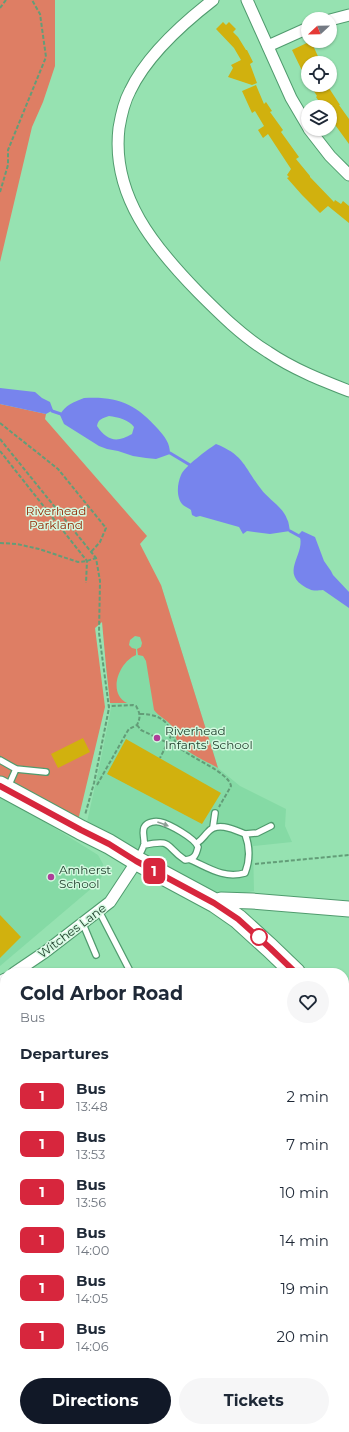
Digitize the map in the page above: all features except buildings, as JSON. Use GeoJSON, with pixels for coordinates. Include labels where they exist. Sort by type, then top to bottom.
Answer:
{"type":"FeatureCollection","features":[{"type":"Feature","properties":{"kind":"highway"},"geometry":{"type":"LineString","coordinates":[[4,787],[109,844],[140,853],[238,919],[291,968]]}},
{"type":"Feature","properties":{"kind":"main road"},"geometry":{"type":"LineString","coordinates":[[214,903],[222,900],[252,901],[349,909]]}},
{"type":"Feature","properties":{"kind":"street"},"geometry":{"type":"LineString","coordinates":[[212,0],[184,23],[168,39],[151,59],[130,91],[121,119],[118,140],[119,160],[127,193],[136,215],[168,259],[206,300],[238,330],[268,352],[296,368],[325,382],[349,391]]}},
{"type":"Feature","properties":{"kind":"street"},"geometry":{"type":"LineString","coordinates":[[247,0],[291,98],[301,115]]}},
{"type":"Feature","properties":{"kind":"street"},"geometry":{"type":"LineString","coordinates":[[337,18],[349,15]]}},
{"type":"Feature","properties":{"kind":"street"},"geometry":{"type":"LineString","coordinates":[[268,46],[301,31]]}},
{"type":"Feature","properties":{"kind":"street"},"geometry":{"type":"LineString","coordinates":[[315,136],[330,156],[349,176]]}},
{"type":"Feature","properties":{"kind":"street","name":"Witches Lane"},"geometry":{"type":"LineString","coordinates":[[21,968],[83,924],[110,902],[140,853]]}},
{"type":"Feature","properties":{"kind":"lane"},"geometry":{"type":"LineString","coordinates":[[0,760],[16,768],[46,772]]}},
{"type":"Feature","properties":{"kind":"lane"},"geometry":{"type":"LineString","coordinates":[[4,787],[16,768]]}},
{"type":"Feature","properties":{"kind":"lane"},"geometry":{"type":"LineString","coordinates":[[197,843],[204,839],[213,827],[215,813]]}},
{"type":"Feature","properties":{"kind":"lane"},"geometry":{"type":"LineString","coordinates":[[140,853],[143,831],[150,822],[159,821],[177,830],[197,843],[197,854],[191,860]]}},
{"type":"Feature","properties":{"kind":"lane"},"geometry":{"type":"LineString","coordinates":[[213,827],[222,827],[245,834],[257,833],[272,826]]}},
{"type":"Feature","properties":{"kind":"lane"},"geometry":{"type":"LineString","coordinates":[[140,853],[159,842],[167,844],[178,856],[185,860],[191,860],[216,872],[228,875],[238,875],[245,873],[248,865],[248,841],[245,834]]}},
{"type":"Feature","properties":{"kind":"lane"},"geometry":{"type":"LineString","coordinates":[[99,911],[128,968]]}},
{"type":"Feature","properties":{"kind":"lane"},"geometry":{"type":"LineString","coordinates":[[83,924],[96,955]]}},
{"type":"Feature","properties":{"kind":"path"},"geometry":{"type":"LineString","coordinates":[[0,8],[6,0]]}},
{"type":"Feature","properties":{"kind":"path"},"geometry":{"type":"LineString","coordinates":[[0,192],[8,165],[8,150],[46,57],[40,14],[32,0]]}},
{"type":"Feature","properties":{"kind":"path"},"geometry":{"type":"LineString","coordinates":[[0,422],[58,468],[106,528],[100,542],[91,552]]}},
{"type":"Feature","properties":{"kind":"path"},"geometry":{"type":"LineString","coordinates":[[0,439],[96,558],[100,582],[99,633],[109,706],[95,777],[81,830]]}},
{"type":"Feature","properties":{"kind":"path"},"geometry":{"type":"LineString","coordinates":[[0,451],[87,561],[86,583]]}},
{"type":"Feature","properties":{"kind":"path"},"geometry":{"type":"LineString","coordinates":[[0,543],[39,549],[78,562],[96,558]]}},
{"type":"Feature","properties":{"kind":"path"},"geometry":{"type":"LineString","coordinates":[[97,785],[129,729],[137,725],[140,714],[136,706],[133,705],[109,706]]}},
{"type":"Feature","properties":{"kind":"path"},"geometry":{"type":"LineString","coordinates":[[140,714],[151,714],[158,717],[169,726],[178,746],[222,775],[230,783],[231,786],[229,791],[215,813]]}},
{"type":"Feature","properties":{"kind":"path"},"geometry":{"type":"LineString","coordinates":[[137,725],[141,730],[168,743]]}},
{"type":"Feature","properties":{"kind":"path"},"geometry":{"type":"LineString","coordinates":[[160,758],[172,734]]}},
{"type":"Feature","properties":{"kind":"path"},"geometry":{"type":"LineString","coordinates":[[248,865],[349,855]]}},
{"type":"Feature","properties":{"kind":"shaded area","name":"Riverhead Infants' School"},"geometry":{"type":"Polygon","coordinates":[[[161,585],[218,768],[240,786],[286,809],[285,826],[292,842],[253,846],[254,891],[234,895],[214,892],[87,822],[111,708],[106,666],[161,585]]]}},
{"type":"Feature","properties":{"kind":"shaded area","name":"Amherst School"},"geometry":{"type":"Polygon","coordinates":[[[0,794],[98,855],[103,864],[104,872],[99,882],[0,966],[0,794]]]}},
{"type":"Feature","properties":{"kind":"green space"},"geometry":{"type":"Polygon","coordinates":[[[0,0],[55,0],[55,66],[43,102],[32,127],[0,262],[0,0]]]}},
{"type":"Feature","properties":{"kind":"green space","name":"Riverhead Parkland"},"geometry":{"type":"Polygon","coordinates":[[[0,404],[46,414],[45,419],[147,536],[140,544],[161,585],[218,768],[191,753],[182,746],[178,742],[171,725],[154,710],[146,661],[143,656],[138,655],[137,649],[141,647],[142,643],[140,637],[135,636],[130,640],[129,645],[136,649],[136,655],[125,664],[120,671],[118,678],[118,692],[121,698],[127,703],[110,703],[102,622],[95,628],[105,707],[76,829],[0,786],[0,404]]]}},
{"type":"Feature","properties":{"kind":"water"},"geometry":{"type":"Polygon","coordinates":[[[0,388],[35,392],[50,402],[53,410],[46,414],[0,404],[0,388]]]}},
{"type":"Feature","properties":{"kind":"water"},"geometry":{"type":"Polygon","coordinates":[[[84,398],[107,398],[117,400],[126,403],[142,413],[167,440],[170,454],[156,459],[133,456],[107,449],[99,446],[64,424],[60,415],[62,412],[73,402],[84,398]],[[112,416],[100,420],[97,426],[105,435],[113,439],[122,439],[132,434],[134,427],[129,422],[112,416]]]}},
{"type":"Feature","properties":{"kind":"water"},"geometry":{"type":"Polygon","coordinates":[[[216,444],[225,448],[243,462],[264,493],[285,515],[290,531],[270,534],[247,531],[243,534],[239,527],[200,516],[196,517],[192,515],[191,510],[183,505],[179,499],[178,491],[179,482],[183,471],[216,444]]]}},
{"type":"Feature","properties":{"kind":"water"},"geometry":{"type":"Polygon","coordinates":[[[302,531],[315,537],[324,561],[333,575],[349,592],[349,608],[323,590],[310,589],[302,585],[296,579],[294,567],[300,548],[301,541],[299,534],[302,531]]]}},
{"type":"Feature","properties":{"kind":"waterway"},"geometry":{"type":"LineString","coordinates":[[52,411],[61,414]]}},
{"type":"Feature","properties":{"kind":"waterway"},"geometry":{"type":"LineString","coordinates":[[170,453],[190,465]]}},
{"type":"Feature","properties":{"kind":"waterway"},"geometry":{"type":"LineString","coordinates":[[290,531],[301,537]]}},
{"type":"Feature","properties":{"kind":"bus line","name":"1"},"geometry":{"type":"LineString","coordinates":[[0,786],[109,844],[136,861],[214,903],[238,919],[291,968]]}},
{"type":"Feature","properties":{"kind":"place","name":"Riverhead Infants' School"},"geometry":{"type":"Point","coordinates":[157,738]}},
{"type":"Feature","properties":{"kind":"place","name":"Amherst School"},"geometry":{"type":"Point","coordinates":[51,877]}}]}
